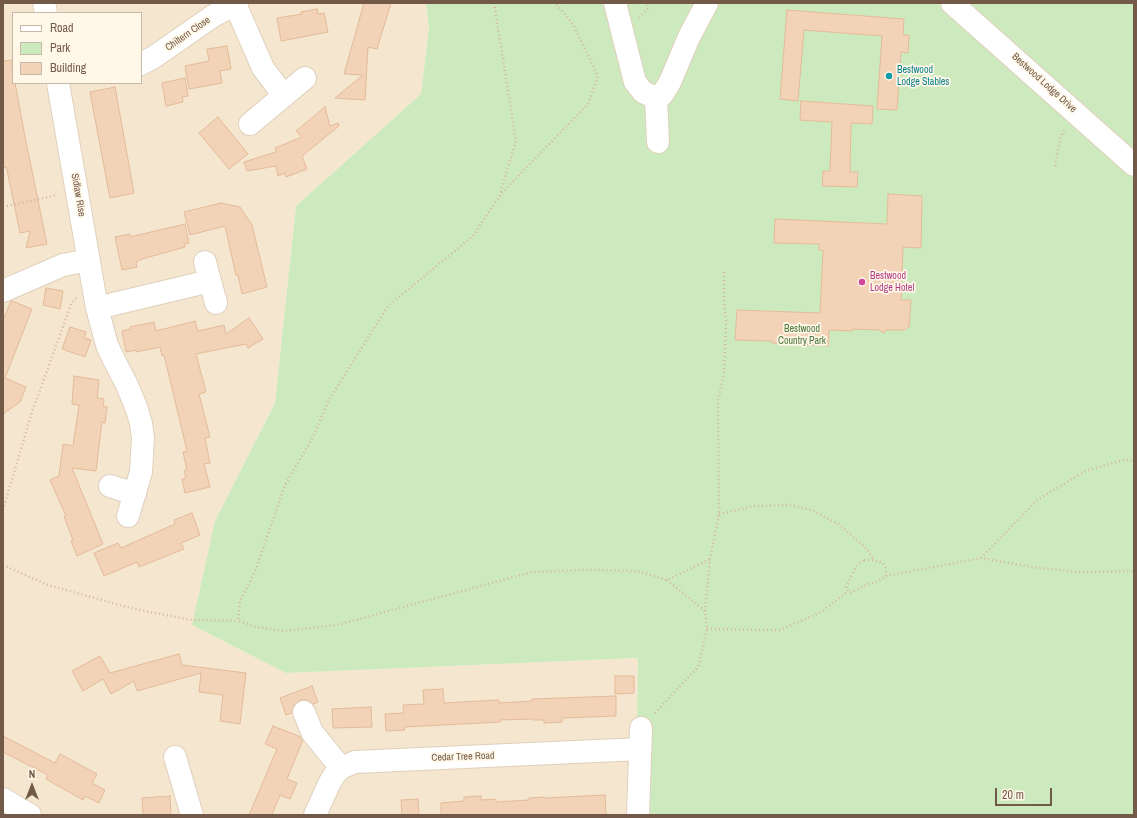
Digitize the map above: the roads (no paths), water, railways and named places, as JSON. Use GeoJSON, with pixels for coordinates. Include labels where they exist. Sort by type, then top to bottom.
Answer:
{"type":"FeatureCollection","features":[{"type":"Feature","properties":{"kind":"street","name":"Chiltern Close"},"geometry":{"type":"LineString","coordinates":[[142,63],[159,54],[213,16],[236,3],[263,68],[284,96]]}},
{"type":"Feature","properties":{"kind":"street"},"geometry":{"type":"LineString","coordinates":[[614,3],[635,82],[649,95],[658,142]]}},
{"type":"Feature","properties":{"kind":"street"},"geometry":{"type":"LineString","coordinates":[[649,95],[662,95],[670,82],[689,37],[707,3]]}},
{"type":"Feature","properties":{"kind":"street","name":"Bestwood Lodge Drive"},"geometry":{"type":"LineString","coordinates":[[952,3],[1134,165]]}},
{"type":"Feature","properties":{"kind":"street"},"geometry":{"type":"LineString","coordinates":[[250,124],[305,78]]}},
{"type":"Feature","properties":{"kind":"street","name":"Sidlaw Rise"},"geometry":{"type":"LineString","coordinates":[[58,84],[96,300],[107,345],[128,385],[141,423],[143,438],[141,472],[128,516]]}},
{"type":"Feature","properties":{"kind":"street"},"geometry":{"type":"LineString","coordinates":[[3,290],[63,265],[89,260]]}},
{"type":"Feature","properties":{"kind":"street"},"geometry":{"type":"LineString","coordinates":[[96,300],[208,271],[216,303]]}},
{"type":"Feature","properties":{"kind":"street"},"geometry":{"type":"LineString","coordinates":[[110,486],[135,494]]}},
{"type":"Feature","properties":{"kind":"street"},"geometry":{"type":"LineString","coordinates":[[304,712],[312,732],[341,768],[330,782],[315,815]]}},
{"type":"Feature","properties":{"kind":"street"},"geometry":{"type":"LineString","coordinates":[[638,815],[641,728]]}},
{"type":"Feature","properties":{"kind":"street","name":"Cedar Tree Road"},"geometry":{"type":"LineString","coordinates":[[341,768],[355,762],[364,761],[640,750]]}},
{"type":"Feature","properties":{"kind":"street"},"geometry":{"type":"LineString","coordinates":[[175,757],[192,815]]}},
{"type":"Feature","properties":{"kind":"street"},"geometry":{"type":"LineString","coordinates":[[3,799],[30,815]]}},
{"type":"Feature","properties":{"kind":"place","name":"Bestwood Lodge Stables"},"geometry":{"type":"Point","coordinates":[889,76]}},
{"type":"Feature","properties":{"kind":"place","name":"Bestwood Lodge Hotel"},"geometry":{"type":"Point","coordinates":[862,282]}},
{"type":"Feature","properties":{"kind":"park label","name":"Bestwood Country Park"},"geometry":{"type":"Point","coordinates":[802,334]}}]}
